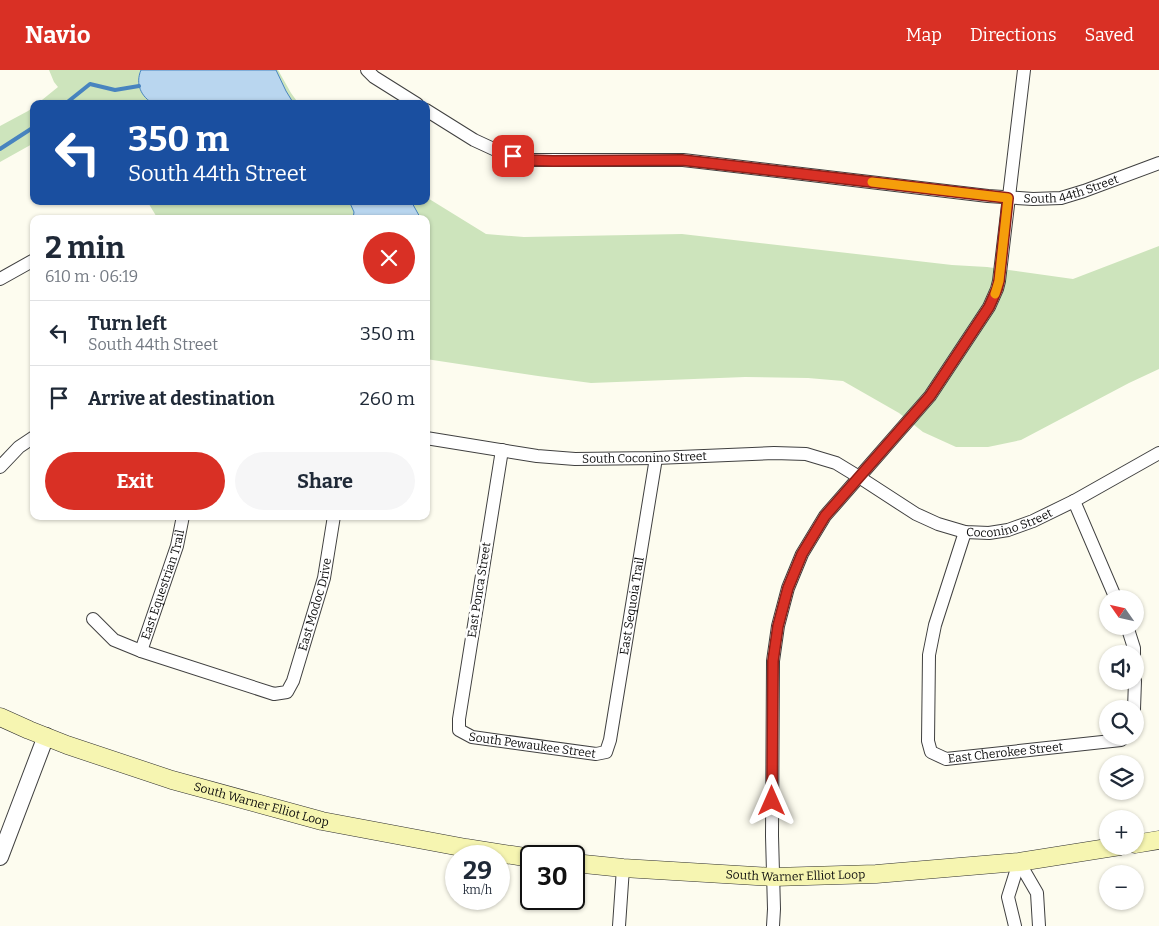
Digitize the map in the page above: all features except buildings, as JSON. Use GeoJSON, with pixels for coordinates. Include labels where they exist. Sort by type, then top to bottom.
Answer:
{"type":"FeatureCollection","features":[{"type":"Feature","properties":{"kind":"main road","name":"South Warner Elliot Loop"},"geometry":{"type":"LineString","coordinates":[[0,717],[67,744],[179,782],[322,821],[520,856]]}},
{"type":"Feature","properties":{"kind":"main road"},"geometry":{"type":"LineString","coordinates":[[1144,842],[1159,840]]}},
{"type":"Feature","properties":{"kind":"main road","name":"South Warner Elliot Loop"},"geometry":{"type":"LineString","coordinates":[[585,864],[773,877],[876,874],[1019,862],[1099,849]]}},
{"type":"Feature","properties":{"kind":"street"},"geometry":{"type":"LineString","coordinates":[[367,70],[374,77],[411,100]]}},
{"type":"Feature","properties":{"kind":"street"},"geometry":{"type":"LineString","coordinates":[[773,926],[773,661],[778,626],[788,588],[802,554],[825,516],[930,396],[989,307],[999,281],[1024,70]]}},
{"type":"Feature","properties":{"kind":"street","name":"South 44th Street"},"geometry":{"type":"LineString","coordinates":[[430,112],[474,140],[500,152],[526,160],[682,160],[1033,200],[1061,198],[1159,163]]}},
{"type":"Feature","properties":{"kind":"street"},"geometry":{"type":"LineString","coordinates":[[0,279],[30,262]]}},
{"type":"Feature","properties":{"kind":"street","name":"South Coconino Street"},"geometry":{"type":"LineString","coordinates":[[430,439],[537,456],[575,459],[774,453],[806,454],[836,464],[859,477]]}},
{"type":"Feature","properties":{"kind":"street"},"geometry":{"type":"LineString","coordinates":[[0,467],[30,440]]}},
{"type":"Feature","properties":{"kind":"street","name":"East Ponca Street"},"geometry":{"type":"LineString","coordinates":[[459,730],[459,719],[502,450]]}},
{"type":"Feature","properties":{"kind":"street","name":"Coconino Street"},"geometry":{"type":"LineString","coordinates":[[859,477],[916,514],[938,524],[965,532],[989,532],[1008,530],[1033,521],[1074,501],[1159,452]]}},
{"type":"Feature","properties":{"kind":"street","name":"East Sequoia Trail"},"geometry":{"type":"LineString","coordinates":[[606,752],[610,740],[656,458]]}},
{"type":"Feature","properties":{"kind":"street"},"geometry":{"type":"LineString","coordinates":[[1074,501],[1112,590]]}},
{"type":"Feature","properties":{"kind":"street","name":"East Equestrian Trail"},"geometry":{"type":"LineString","coordinates":[[141,651],[177,546],[182,520]]}},
{"type":"Feature","properties":{"kind":"street","name":"East Modoc Drive"},"geometry":{"type":"LineString","coordinates":[[141,651],[274,694],[288,692],[324,578],[333,520]]}},
{"type":"Feature","properties":{"kind":"street","name":"East Cherokee Street"},"geometry":{"type":"LineString","coordinates":[[965,532],[935,624],[928,655],[928,741],[931,752],[946,759],[1099,742]]}},
{"type":"Feature","properties":{"kind":"street"},"geometry":{"type":"LineString","coordinates":[[93,619],[114,640],[141,651]]}},
{"type":"Feature","properties":{"kind":"street","name":"South Pewaukee Street"},"geometry":{"type":"LineString","coordinates":[[459,730],[472,737],[596,754],[606,752]]}},
{"type":"Feature","properties":{"kind":"street"},"geometry":{"type":"LineString","coordinates":[[0,858],[46,736]]}},
{"type":"Feature","properties":{"kind":"street"},"geometry":{"type":"LineString","coordinates":[[1015,926],[1008,897],[1019,862]]}},
{"type":"Feature","properties":{"kind":"street"},"geometry":{"type":"LineString","coordinates":[[1019,862],[1037,893],[1039,926]]}},
{"type":"Feature","properties":{"kind":"street"},"geometry":{"type":"LineString","coordinates":[[619,926],[623,868]]}},
{"type":"Feature","properties":{"kind":"green space"},"geometry":{"type":"Polygon","coordinates":[[[49,70],[278,70],[296,100],[42,100],[58,87],[49,70]]]}},
{"type":"Feature","properties":{"kind":"green space"},"geometry":{"type":"Polygon","coordinates":[[[30,110],[30,145],[0,162],[0,126],[30,110]]]}},
{"type":"Feature","properties":{"kind":"green space"},"geometry":{"type":"Polygon","coordinates":[[[430,199],[486,234],[524,237],[682,234],[952,265],[987,267],[1073,279],[1159,246],[1159,369],[1021,440],[988,447],[956,447],[923,432],[899,413],[843,381],[808,378],[745,377],[591,383],[430,360],[430,215],[156,215],[149,205],[430,205],[430,199]]]}},
{"type":"Feature","properties":{"kind":"water"},"geometry":{"type":"Polygon","coordinates":[[[141,70],[276,70],[292,100],[148,100],[140,90],[139,75],[141,70]]]}},
{"type":"Feature","properties":{"kind":"water"},"geometry":{"type":"Polygon","coordinates":[[[351,205],[413,205],[419,215],[354,215],[351,205]]]}},
{"type":"Feature","properties":{"kind":"waterway"},"geometry":{"type":"LineString","coordinates":[[70,100],[90,84],[115,90],[139,86]]}},
{"type":"Feature","properties":{"kind":"waterway"},"geometry":{"type":"LineString","coordinates":[[0,149],[30,130]]}},
{"type":"Feature","properties":{"kind":"slow traffic"},"geometry":{"type":"LineString","coordinates":[[872,182],[1008,198],[999,281],[995,294]]}},
{"type":"Feature","properties":{"kind":"route"},"geometry":{"type":"LineString","coordinates":[[513,156],[526,160],[553,161],[682,160],[1008,198],[999,281],[989,307],[930,396],[825,516],[802,554],[788,588],[778,626],[773,661],[772,801]]}}]}
